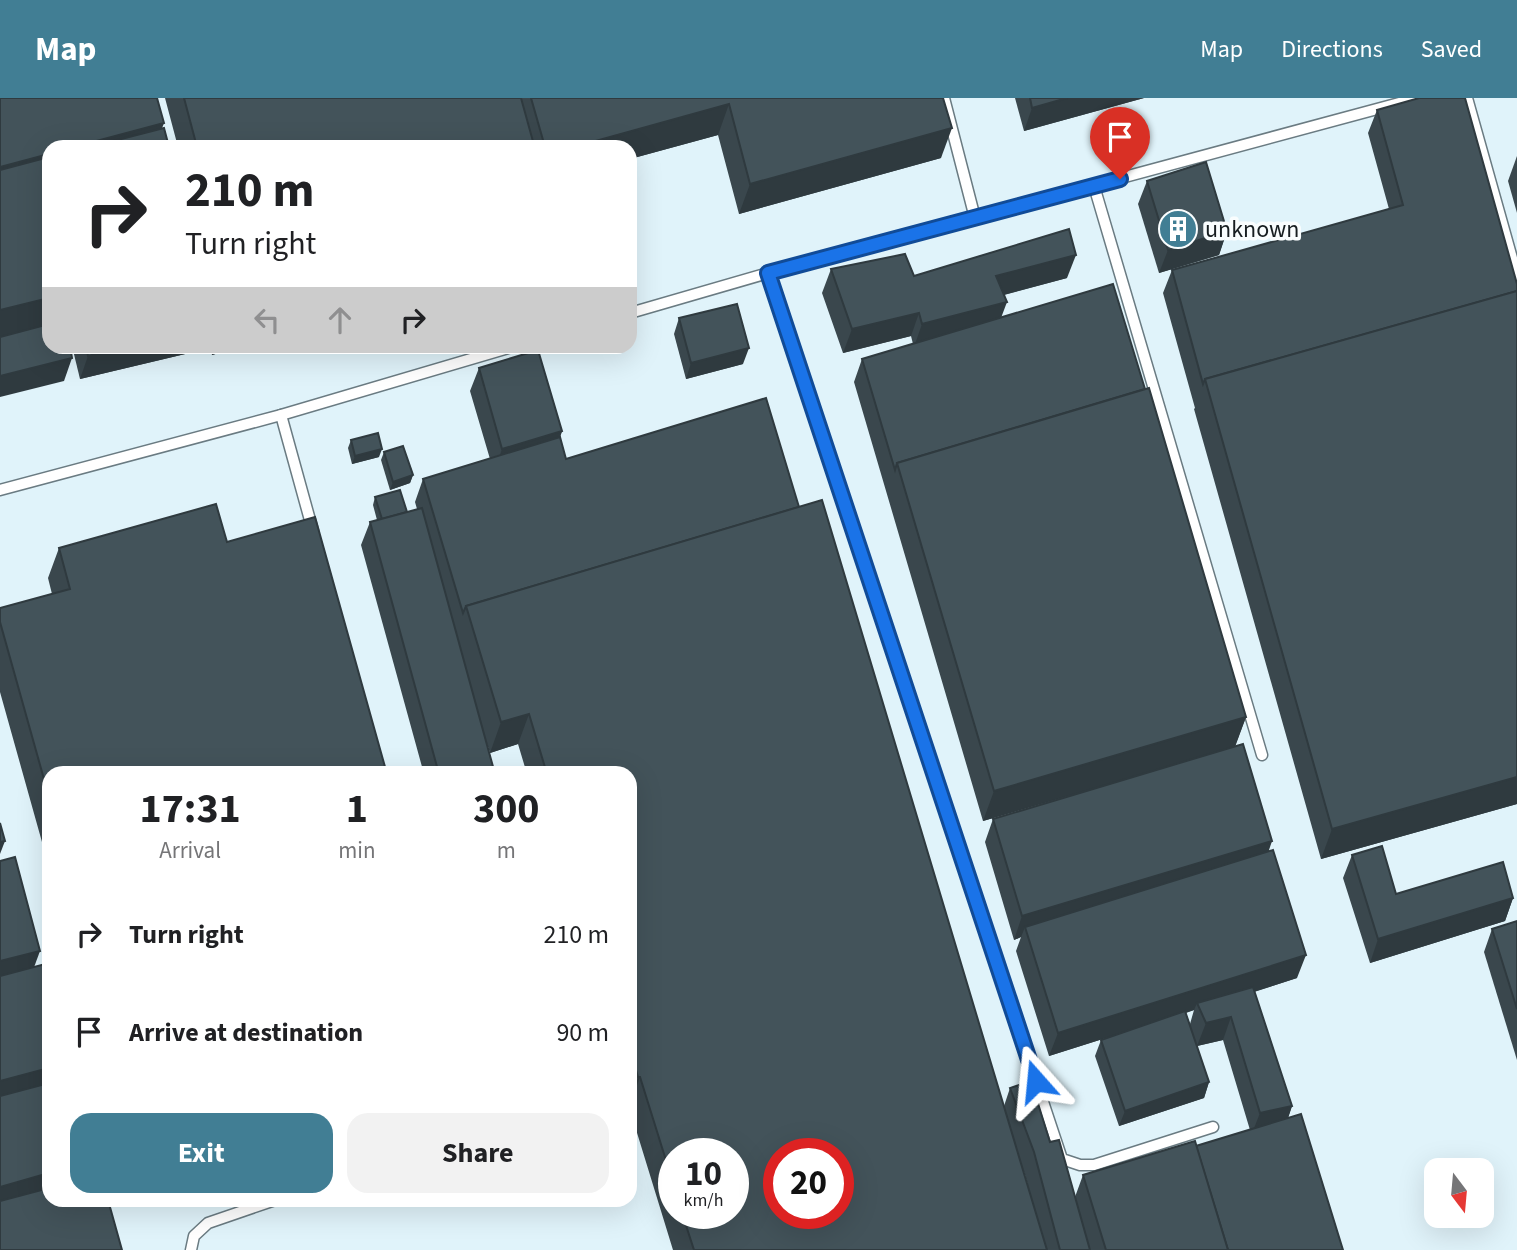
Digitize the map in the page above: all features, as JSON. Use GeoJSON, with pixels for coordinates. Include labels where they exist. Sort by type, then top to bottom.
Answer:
{"type":"FeatureCollection","features":[{"type":"Feature","properties":{"kind":"lane"},"geometry":{"type":"LineString","coordinates":[[944,98],[975,218]]}},
{"type":"Feature","properties":{"kind":"lane"},"geometry":{"type":"LineString","coordinates":[[637,311],[1395,101],[1418,98]]}},
{"type":"Feature","properties":{"kind":"lane"},"geometry":{"type":"LineString","coordinates":[[1467,98],[1517,276]]}},
{"type":"Feature","properties":{"kind":"lane"},"geometry":{"type":"LineString","coordinates":[[1094,186],[1262,755]]}},
{"type":"Feature","properties":{"kind":"lane"},"geometry":{"type":"LineString","coordinates":[[768,273],[1062,1159],[1080,1165],[1094,1165],[1213,1127]]}},
{"type":"Feature","properties":{"kind":"lane"},"geometry":{"type":"LineString","coordinates":[[0,490],[281,415],[488,354]]}},
{"type":"Feature","properties":{"kind":"lane"},"geometry":{"type":"LineString","coordinates":[[281,415],[317,548]]}},
{"type":"Feature","properties":{"kind":"lane"},"geometry":{"type":"LineString","coordinates":[[191,1250],[194,1236],[208,1223],[255,1207]]}},
{"type":"Feature","properties":{"kind":"building"},"geometry":{"type":"Polygon","coordinates":[[[0,98],[157,98],[164,123],[100,140],[42,140],[42,156],[0,167],[0,98]]]}},
{"type":"Feature","properties":{"kind":"building"},"geometry":{"type":"Polygon","coordinates":[[[184,98],[521,98],[533,140],[195,140],[184,98]]]}},
{"type":"Feature","properties":{"kind":"building"},"geometry":{"type":"Polygon","coordinates":[[[531,98],[943,98],[952,128],[750,184],[729,104],[599,140],[543,140],[531,98]]]}},
{"type":"Feature","properties":{"kind":"building"},"geometry":{"type":"Polygon","coordinates":[[[1030,98],[1067,98],[1032,108],[1030,98]]]}},
{"type":"Feature","properties":{"kind":"building"},"geometry":{"type":"Polygon","coordinates":[[[1419,98],[1465,98],[1517,291],[1205,379],[1203,384],[1172,270],[1403,205],[1377,110],[1419,98]]]}},
{"type":"Feature","properties":{"kind":"building"},"geometry":{"type":"Polygon","coordinates":[[[164,128],[167,140],[117,140],[164,128]]]}},
{"type":"Feature","properties":{"kind":"building"},"geometry":{"type":"Polygon","coordinates":[[[42,159],[42,300],[0,310],[0,170],[42,159]]]}},
{"type":"Feature","properties":{"kind":"building"},"geometry":{"type":"Polygon","coordinates":[[[1206,162],[1227,231],[1168,250],[1147,181],[1206,162]]]}},
{"type":"Feature","properties":{"kind":"building"},"geometry":{"type":"Polygon","coordinates":[[[1069,229],[1076,255],[996,276],[1007,302],[922,324],[919,313],[852,329],[831,269],[905,254],[914,276],[1069,229]]]}},
{"type":"Feature","properties":{"kind":"building"},"geometry":{"type":"Polygon","coordinates":[[[1113,284],[1145,389],[897,463],[895,470],[862,359],[1113,284]]]}},
{"type":"Feature","properties":{"kind":"building"},"geometry":{"type":"Polygon","coordinates":[[[1517,291],[1517,777],[1332,829],[1205,379],[1517,291]]]}},
{"type":"Feature","properties":{"kind":"building"},"geometry":{"type":"Polygon","coordinates":[[[737,304],[749,348],[691,363],[679,318],[737,304]]]}},
{"type":"Feature","properties":{"kind":"building"},"geometry":{"type":"Polygon","coordinates":[[[42,326],[42,354],[71,354],[72,358],[0,376],[0,337],[42,326]]]}},
{"type":"Feature","properties":{"kind":"building"},"geometry":{"type":"Polygon","coordinates":[[[525,354],[539,354],[562,431],[502,449],[479,368],[525,354]]]}},
{"type":"Feature","properties":{"kind":"building"},"geometry":{"type":"Polygon","coordinates":[[[1149,388],[1246,717],[994,791],[897,463],[1149,388]]]}},
{"type":"Feature","properties":{"kind":"building"},"geometry":{"type":"Polygon","coordinates":[[[766,398],[799,507],[466,606],[463,613],[423,479],[560,437],[566,459],[766,398]]]}},
{"type":"Feature","properties":{"kind":"building"},"geometry":{"type":"Polygon","coordinates":[[[378,433],[382,449],[355,456],[351,440],[378,433]]]}},
{"type":"Feature","properties":{"kind":"building"},"geometry":{"type":"Polygon","coordinates":[[[403,446],[413,475],[393,482],[384,452],[403,446]]]}},
{"type":"Feature","properties":{"kind":"building"},"geometry":{"type":"Polygon","coordinates":[[[400,490],[407,512],[382,519],[375,497],[400,490]]]}},
{"type":"Feature","properties":{"kind":"building"},"geometry":{"type":"Polygon","coordinates":[[[822,500],[1047,1250],[694,1250],[687,1229],[749,1229],[749,1138],[659,1138],[638,1077],[637,766],[545,766],[529,714],[501,722],[466,606],[822,500]]]}},
{"type":"Feature","properties":{"kind":"building"},"geometry":{"type":"Polygon","coordinates":[[[216,504],[227,542],[315,517],[385,766],[42,766],[42,772],[0,622],[0,608],[70,589],[59,548],[216,504]]]}},
{"type":"Feature","properties":{"kind":"building"},"geometry":{"type":"Polygon","coordinates":[[[422,508],[493,766],[437,766],[370,522],[422,508]]]}},
{"type":"Feature","properties":{"kind":"building"},"geometry":{"type":"Polygon","coordinates":[[[1243,744],[1272,841],[1022,916],[993,819],[1243,744]]]}},
{"type":"Feature","properties":{"kind":"building"},"geometry":{"type":"Polygon","coordinates":[[[0,823],[5,841],[0,842],[0,823]]]}},
{"type":"Feature","properties":{"kind":"building"},"geometry":{"type":"Polygon","coordinates":[[[1382,846],[1396,894],[1503,862],[1513,898],[1378,939],[1352,855],[1382,846]]]}},
{"type":"Feature","properties":{"kind":"building"},"geometry":{"type":"Polygon","coordinates":[[[1273,850],[1306,955],[1058,1033],[1025,927],[1273,850]]]}},
{"type":"Feature","properties":{"kind":"building"},"geometry":{"type":"Polygon","coordinates":[[[15,857],[40,951],[0,961],[0,861],[15,857]]]}},
{"type":"Feature","properties":{"kind":"building"},"geometry":{"type":"Polygon","coordinates":[[[1517,921],[1517,1009],[1492,929],[1517,921]]]}},
{"type":"Feature","properties":{"kind":"building"},"geometry":{"type":"Polygon","coordinates":[[[42,965],[42,1070],[0,1081],[0,976],[42,965]]]}},
{"type":"Feature","properties":{"kind":"building"},"geometry":{"type":"Polygon","coordinates":[[[1253,987],[1292,1106],[1260,1113],[1231,1017],[1206,1023],[1197,1003],[1253,987]]]}},
{"type":"Feature","properties":{"kind":"building"},"geometry":{"type":"Polygon","coordinates":[[[1185,1011],[1209,1082],[1125,1111],[1101,1040],[1185,1011]]]}},
{"type":"Feature","properties":{"kind":"building"},"geometry":{"type":"Polygon","coordinates":[[[1031,1081],[1050,1142],[1059,1140],[1090,1250],[1060,1250],[1034,1152],[1010,1088],[1031,1081]]]}},
{"type":"Feature","properties":{"kind":"building"},"geometry":{"type":"Polygon","coordinates":[[[42,1085],[42,1175],[0,1187],[0,1096],[42,1085]]]}},
{"type":"Feature","properties":{"kind":"building"},"geometry":{"type":"Polygon","coordinates":[[[1301,1114],[1343,1250],[1228,1250],[1196,1146],[1301,1114]]]}},
{"type":"Feature","properties":{"kind":"building"},"geometry":{"type":"Polygon","coordinates":[[[1195,1141],[1228,1250],[1106,1250],[1083,1175],[1195,1141]]]}},
{"type":"Feature","properties":{"kind":"building"},"geometry":{"type":"Polygon","coordinates":[[[42,1190],[42,1207],[110,1207],[122,1250],[0,1250],[0,1201],[42,1190]]]}},
{"type":"Feature","properties":{"kind":"place","name":"unknown"},"geometry":{"type":"Point","coordinates":[1178,229]}},
{"type":"Feature","properties":{"kind":"route"},"geometry":{"type":"LineString","coordinates":[[1036,1081],[768,273],[1120,179]]}}]}
